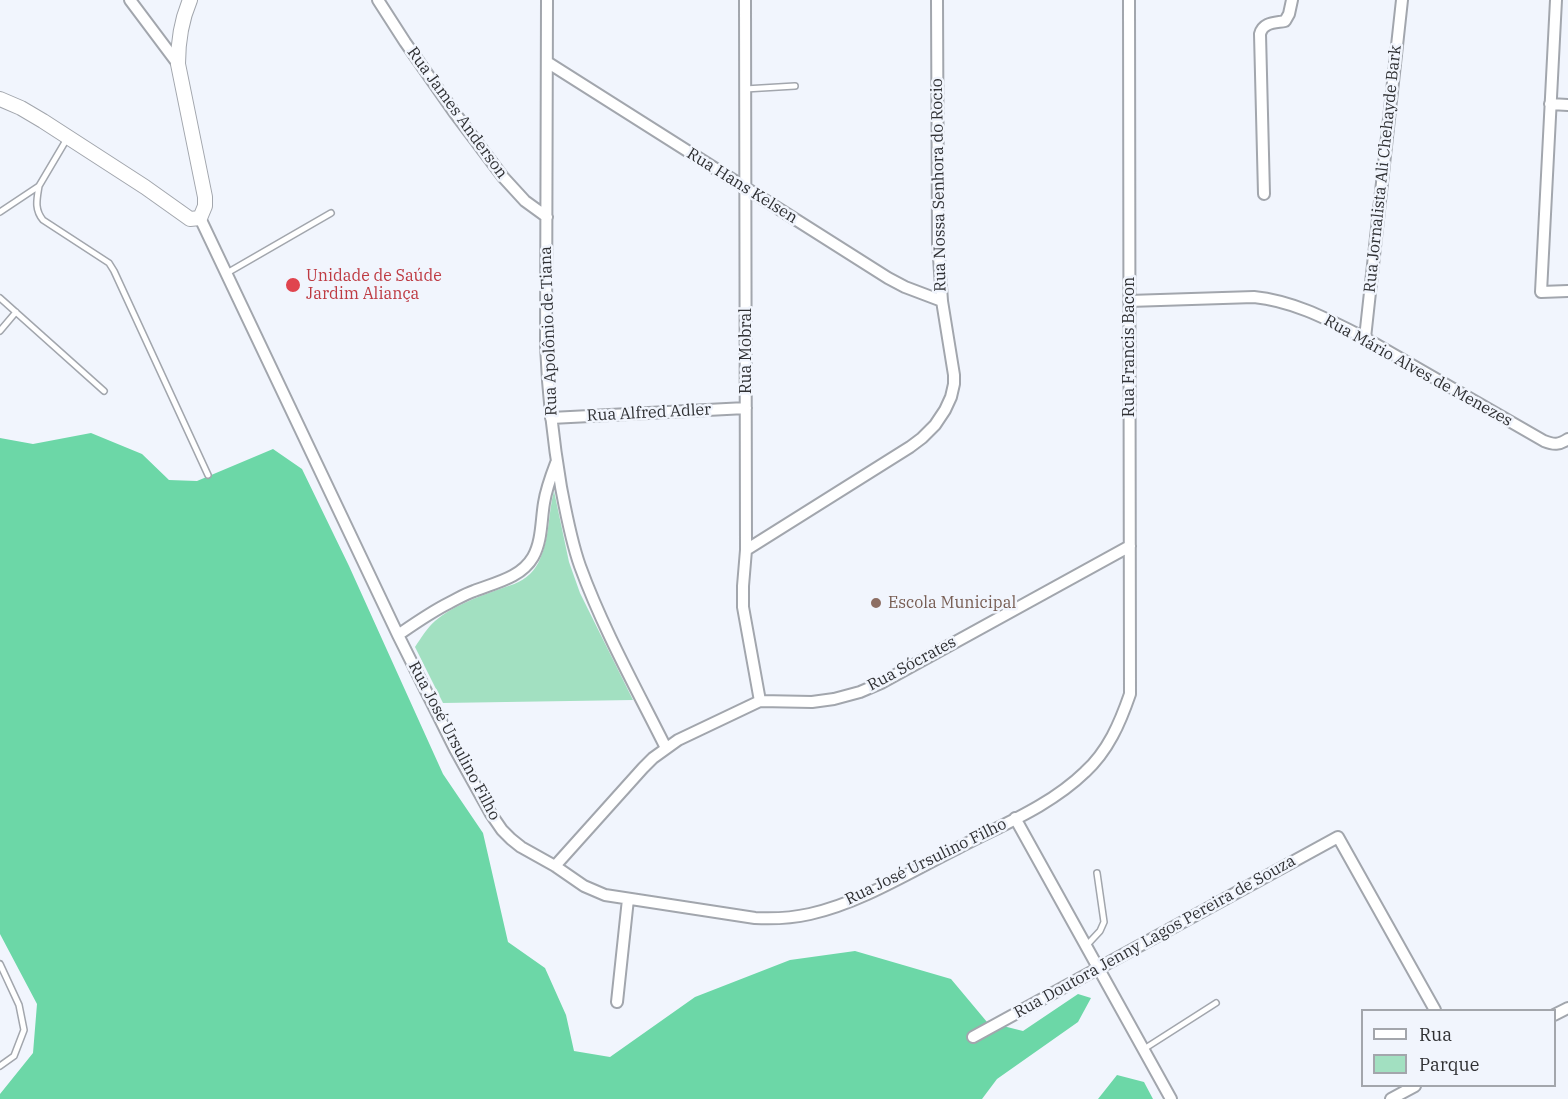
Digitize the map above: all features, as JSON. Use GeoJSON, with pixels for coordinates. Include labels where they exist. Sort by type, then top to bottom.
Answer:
{"type":"FeatureCollection","features":[{"type":"Feature","properties":{"kind":"street"},"geometry":{"type":"LineString","coordinates":[[129,0],[178,64]]}},
{"type":"Feature","properties":{"kind":"street"},"geometry":{"type":"LineString","coordinates":[[0,99],[21,108],[68,137],[190,219],[200,218],[205,206],[205,197],[178,64],[181,27],[190,0]]}},
{"type":"Feature","properties":{"kind":"street","name":"Rua James Anderson"},"geometry":{"type":"LineString","coordinates":[[378,0],[454,112],[503,177],[525,201],[547,218]]}},
{"type":"Feature","properties":{"kind":"street","name":"Rua Apolônio de Tiana"},"geometry":{"type":"LineString","coordinates":[[547,0],[547,362],[556,461],[570,533],[580,566],[603,622],[666,748]]}},
{"type":"Feature","properties":{"kind":"street","name":"Rua Mobral"},"geometry":{"type":"LineString","coordinates":[[745,0],[746,550],[743,607],[760,701]]}},
{"type":"Feature","properties":{"kind":"street","name":"Rua Nossa Senhora do Rocio"},"geometry":{"type":"LineString","coordinates":[[746,550],[910,447],[935,425],[951,397],[954,375],[942,301],[938,243],[937,0]]}},
{"type":"Feature","properties":{"kind":"street","name":"Rua Francis Bacon"},"geometry":{"type":"LineString","coordinates":[[1129,0],[1130,694]]}},
{"type":"Feature","properties":{"kind":"street"},"geometry":{"type":"LineString","coordinates":[[1264,194],[1260,34],[1261,28],[1266,24],[1285,21],[1292,0]]}},
{"type":"Feature","properties":{"kind":"street","name":"Rua Jornalista Ali Chehayde Bark"},"geometry":{"type":"LineString","coordinates":[[1365,338],[1402,0]]}},
{"type":"Feature","properties":{"kind":"street"},"geometry":{"type":"LineString","coordinates":[[1556,0],[1541,292],[1568,291]]}},
{"type":"Feature","properties":{"kind":"street","name":"Rua Hans Kelsen"},"geometry":{"type":"LineString","coordinates":[[547,62],[888,278],[942,301]]}},
{"type":"Feature","properties":{"kind":"street"},"geometry":{"type":"LineString","coordinates":[[1550,104],[1568,105]]}},
{"type":"Feature","properties":{"kind":"street","name":"Rua José Ursulino Filho"},"geometry":{"type":"LineString","coordinates":[[200,218],[398,635],[491,814],[511,839],[594,891],[628,899],[774,919],[811,914],[843,903],[881,887],[1057,795],[1087,771],[1113,737],[1130,694]]}},
{"type":"Feature","properties":{"kind":"street","name":"Rua Mário Alves de Menezes"},"geometry":{"type":"LineString","coordinates":[[1129,301],[1233,297],[1271,299],[1309,311],[1365,338],[1544,441],[1553,445],[1565,441]]}},
{"type":"Feature","properties":{"kind":"street","name":"Rua Alfred Adler"},"geometry":{"type":"LineString","coordinates":[[551,418],[746,408]]}},
{"type":"Feature","properties":{"kind":"street"},"geometry":{"type":"LineString","coordinates":[[398,635],[440,607],[509,577],[528,565],[538,545],[547,489],[556,461]]}},
{"type":"Feature","properties":{"kind":"street","name":"Rua Sócrates"},"geometry":{"type":"LineString","coordinates":[[555,866],[643,768],[678,740],[760,701],[812,702],[834,699],[870,687],[1130,546]]}},
{"type":"Feature","properties":{"kind":"street"},"geometry":{"type":"LineString","coordinates":[[1016,818],[1171,1099]]}},
{"type":"Feature","properties":{"kind":"street","name":"Rua Doutora Jenny Lagos Pereira de Souza"},"geometry":{"type":"LineString","coordinates":[[973,1037],[1338,837],[1434,1009]]}},
{"type":"Feature","properties":{"kind":"street"},"geometry":{"type":"LineString","coordinates":[[617,1002],[628,899]]}},
{"type":"Feature","properties":{"kind":"street"},"geometry":{"type":"LineString","coordinates":[[1391,1099],[1413,1087]]}},
{"type":"Feature","properties":{"kind":"lane"},"geometry":{"type":"LineString","coordinates":[[746,89],[795,86]]}},
{"type":"Feature","properties":{"kind":"lane"},"geometry":{"type":"LineString","coordinates":[[68,137],[39,186],[36,203],[38,214],[109,263],[208,475]]}},
{"type":"Feature","properties":{"kind":"lane"},"geometry":{"type":"LineString","coordinates":[[0,212],[39,186]]}},
{"type":"Feature","properties":{"kind":"lane"},"geometry":{"type":"LineString","coordinates":[[227,273],[331,213]]}},
{"type":"Feature","properties":{"kind":"lane"},"geometry":{"type":"LineString","coordinates":[[0,298],[104,391]]}},
{"type":"Feature","properties":{"kind":"lane"},"geometry":{"type":"LineString","coordinates":[[0,331],[16,312]]}},
{"type":"Feature","properties":{"kind":"lane"},"geometry":{"type":"LineString","coordinates":[[1086,946],[1100,931],[1104,922],[1096,873]]}},
{"type":"Feature","properties":{"kind":"lane"},"geometry":{"type":"LineString","coordinates":[[0,964],[20,1005],[24,1030],[14,1056],[0,1066]]}},
{"type":"Feature","properties":{"kind":"lane"},"geometry":{"type":"LineString","coordinates":[[1144,1050],[1216,1003]]}},
{"type":"Feature","properties":{"kind":"green space"},"geometry":{"type":"Polygon","coordinates":[[[91,433],[142,454],[169,480],[197,481],[273,449],[302,469],[349,566],[443,774],[483,833],[508,942],[545,968],[566,1015],[574,1051],[610,1057],[695,997],[790,960],[855,951],[951,979],[987,1022],[1023,1031],[1078,994],[1091,998],[1078,1022],[997,1079],[982,1099],[0,1099],[0,1094],[33,1053],[37,1004],[0,934],[0,438],[33,444],[91,433]]]}},
{"type":"Feature","properties":{"kind":"green space"},"geometry":{"type":"Polygon","coordinates":[[[554,491],[569,562],[580,593],[633,700],[443,703],[415,647],[432,624],[449,611],[473,599],[519,582],[531,572],[543,551],[554,491]]]}},
{"type":"Feature","properties":{"kind":"green space"},"geometry":{"type":"Polygon","coordinates":[[[1117,1075],[1144,1082],[1153,1099],[1098,1099],[1117,1075]]]}},
{"type":"Feature","properties":{"kind":"place","name":"Unidade de Saúde Jardim Aliança"},"geometry":{"type":"Point","coordinates":[293,285]}},
{"type":"Feature","properties":{"kind":"place","name":"Escola Municipal"},"geometry":{"type":"Point","coordinates":[876,603]}}]}
